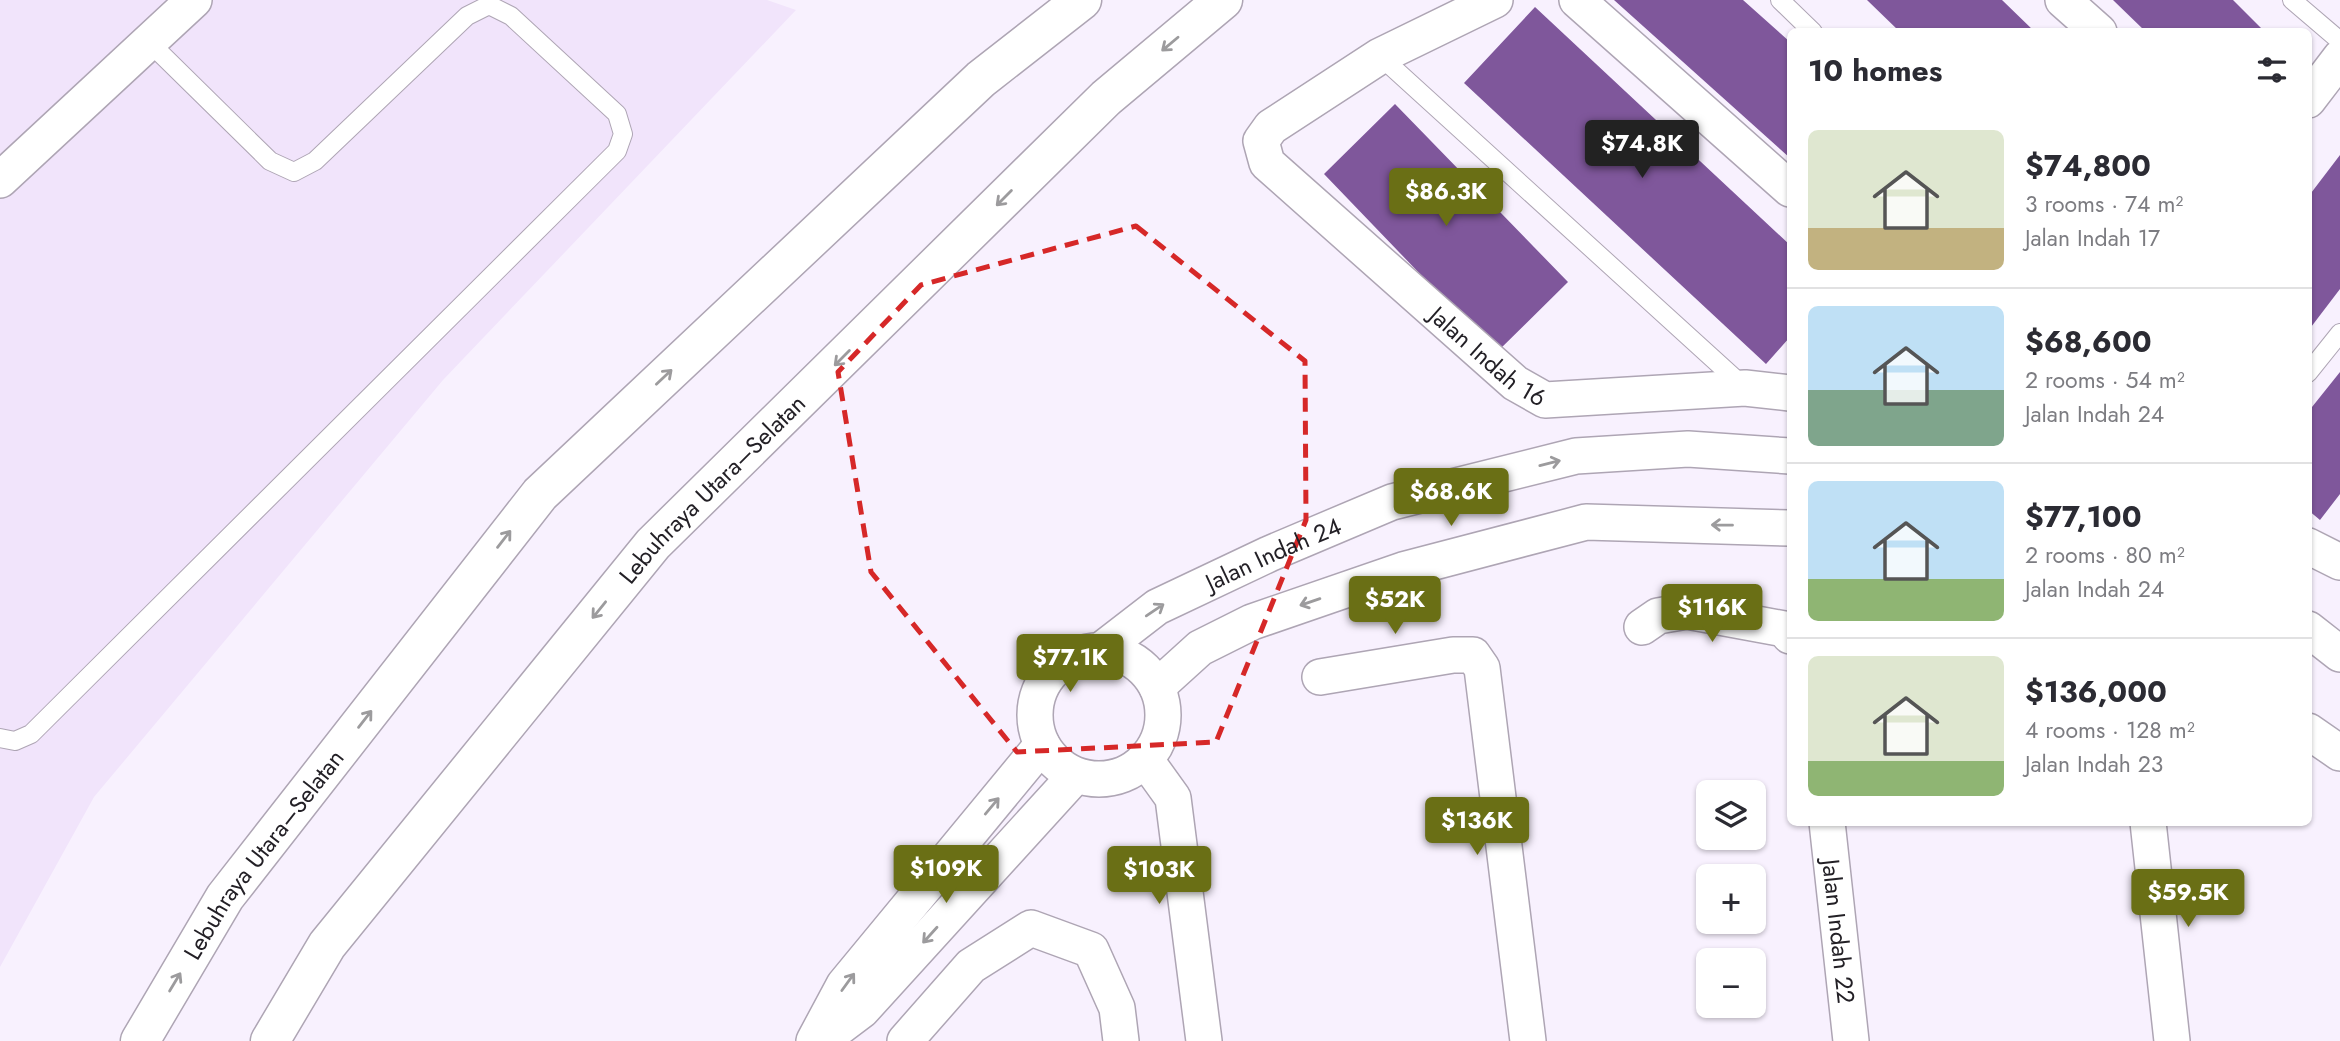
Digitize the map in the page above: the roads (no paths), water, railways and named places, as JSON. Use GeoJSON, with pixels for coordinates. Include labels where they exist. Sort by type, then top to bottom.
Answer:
{"type":"FeatureCollection","features":[{"type":"Feature","properties":{"kind":"highway","name":"Lebuhraya Utara–Selatan"},"geometry":{"type":"LineString","coordinates":[[140,1041],[225,897],[540,494],[981,79],[1082,0]]}},
{"type":"Feature","properties":{"kind":"highway","name":"Lebuhraya Utara–Selatan"},"geometry":{"type":"LineString","coordinates":[[270,1041],[327,945],[653,544],[1106,98],[1223,0]]}},
{"type":"Feature","properties":{"kind":"street"},"geometry":{"type":"LineString","coordinates":[[0,180],[194,0]]}},
{"type":"Feature","properties":{"kind":"street"},"geometry":{"type":"LineString","coordinates":[[1380,56],[1495,0]]}},
{"type":"Feature","properties":{"kind":"street"},"geometry":{"type":"LineString","coordinates":[[1577,0],[1787,186]]}},
{"type":"Feature","properties":{"kind":"street"},"geometry":{"type":"LineString","coordinates":[[2063,0],[2094,28]]}},
{"type":"Feature","properties":{"kind":"street","name":"Jalan Indah 16"},"geometry":{"type":"LineString","coordinates":[[1380,56],[1271,127],[1261,141],[1267,163],[1516,383],[1545,400],[1745,388],[1787,393]]}},
{"type":"Feature","properties":{"kind":"street"},"geometry":{"type":"LineString","coordinates":[[2312,95],[2340,58]]}},
{"type":"Feature","properties":{"kind":"street","name":"Jalan Indah 24"},"geometry":{"type":"LineString","coordinates":[[1100,651],[1157,607],[1269,554],[1392,502],[1576,456],[1688,449],[1787,456]]}},
{"type":"Feature","properties":{"kind":"street"},"geometry":{"type":"LineString","coordinates":[[1157,687],[1200,648],[1252,622],[1403,570],[1586,522],[1787,528]]}},
{"type":"Feature","properties":{"kind":"street"},"geometry":{"type":"LineString","coordinates":[[1642,627],[1658,616],[1686,611],[1784,629],[1787,632]]}},
{"type":"Feature","properties":{"kind":"street"},"geometry":{"type":"LineString","coordinates":[[2312,632],[2340,654]]}},
{"type":"Feature","properties":{"kind":"street"},"geometry":{"type":"LineString","coordinates":[[1100,651],[1133,661],[1147,673],[1157,687],[1163,721],[1159,738],[1136,769],[1116,777],[1096,780],[1075,776],[1051,758],[1035,727],[1035,708],[1040,690],[1050,674],[1064,661],[1082,653],[1100,651]]}},
{"type":"Feature","properties":{"kind":"street"},"geometry":{"type":"LineString","coordinates":[[1320,677],[1453,654],[1474,655],[1482,668],[1528,1041]]}},
{"type":"Feature","properties":{"kind":"street"},"geometry":{"type":"LineString","coordinates":[[2312,734],[2340,753]]}},
{"type":"Feature","properties":{"kind":"street"},"geometry":{"type":"LineString","coordinates":[[814,1041],[844,985],[1042,745]]}},
{"type":"Feature","properties":{"kind":"street"},"geometry":{"type":"LineString","coordinates":[[1145,759],[1173,798],[1204,1041]]}},
{"type":"Feature","properties":{"kind":"street"},"geometry":{"type":"LineString","coordinates":[[821,1041],[862,1010],[1075,776]]}},
{"type":"Feature","properties":{"kind":"street","name":"Jalan Indah 22"},"geometry":{"type":"LineString","coordinates":[[1827,826],[1851,1041]]}},
{"type":"Feature","properties":{"kind":"street"},"geometry":{"type":"LineString","coordinates":[[2148,826],[2172,1041]]}},
{"type":"Feature","properties":{"kind":"street"},"geometry":{"type":"LineString","coordinates":[[905,1041],[971,966],[1031,928],[1091,950],[1119,1025]]}},
{"type":"Feature","properties":{"kind":"lane"},"geometry":{"type":"LineString","coordinates":[[1780,0],[1809,28]]}},
{"type":"Feature","properties":{"kind":"lane"},"geometry":{"type":"LineString","coordinates":[[2292,0],[2340,41]]}},
{"type":"Feature","properties":{"kind":"lane"},"geometry":{"type":"LineString","coordinates":[[0,738],[15,741],[31,734],[617,151],[623,134],[617,114],[511,16],[489,5],[467,16],[316,161],[294,172],[270,161],[149,42]]}},
{"type":"Feature","properties":{"kind":"lane"},"geometry":{"type":"LineString","coordinates":[[1380,56],[1745,388]]}},
{"type":"Feature","properties":{"kind":"lane"},"geometry":{"type":"LineString","coordinates":[[2312,368],[2340,333]]}}]}
